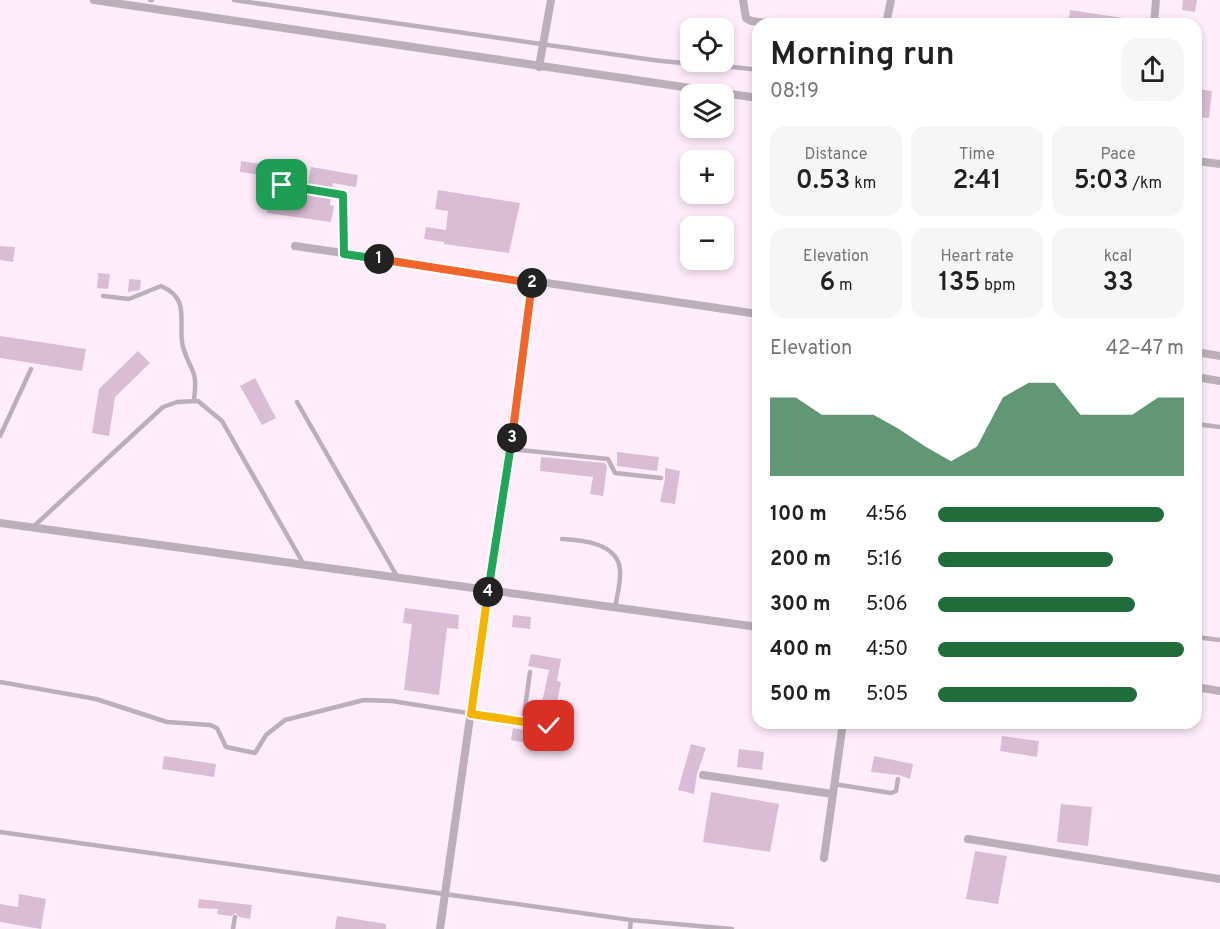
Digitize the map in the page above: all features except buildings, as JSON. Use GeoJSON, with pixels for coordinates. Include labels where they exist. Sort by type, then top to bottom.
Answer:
{"type":"FeatureCollection","features":[{"type":"Feature","properties":{"kind":"street"},"geometry":{"type":"LineString","coordinates":[[94,0],[752,97]]}},
{"type":"Feature","properties":{"kind":"street"},"geometry":{"type":"LineString","coordinates":[[539,67],[551,0]]}},
{"type":"Feature","properties":{"kind":"street"},"geometry":{"type":"LineString","coordinates":[[743,0],[746,18],[752,21]]}},
{"type":"Feature","properties":{"kind":"street"},"geometry":{"type":"LineString","coordinates":[[887,18],[891,0]]}},
{"type":"Feature","properties":{"kind":"street"},"geometry":{"type":"LineString","coordinates":[[1154,18],[1156,0]]}},
{"type":"Feature","properties":{"kind":"street"},"geometry":{"type":"LineString","coordinates":[[1202,162],[1220,164]]}},
{"type":"Feature","properties":{"kind":"street"},"geometry":{"type":"LineString","coordinates":[[295,246],[752,313]]}},
{"type":"Feature","properties":{"kind":"street"},"geometry":{"type":"LineString","coordinates":[[440,929],[510,449],[532,281]]}},
{"type":"Feature","properties":{"kind":"street"},"geometry":{"type":"LineString","coordinates":[[1202,353],[1220,356]]}},
{"type":"Feature","properties":{"kind":"street"},"geometry":{"type":"LineString","coordinates":[[1202,378],[1220,381]]}},
{"type":"Feature","properties":{"kind":"street"},"geometry":{"type":"LineString","coordinates":[[0,523],[752,626]]}},
{"type":"Feature","properties":{"kind":"street"},"geometry":{"type":"LineString","coordinates":[[1202,688],[1220,691]]}},
{"type":"Feature","properties":{"kind":"street"},"geometry":{"type":"LineString","coordinates":[[824,858],[842,729]]}},
{"type":"Feature","properties":{"kind":"street"},"geometry":{"type":"LineString","coordinates":[[703,775],[833,794]]}},
{"type":"Feature","properties":{"kind":"street"},"geometry":{"type":"LineString","coordinates":[[968,839],[1220,879]]}},
{"type":"Feature","properties":{"kind":"lane"},"geometry":{"type":"LineString","coordinates":[[234,0],[653,60],[693,65],[709,63],[752,69]]}},
{"type":"Feature","properties":{"kind":"lane"},"geometry":{"type":"LineString","coordinates":[[282,185],[343,195],[344,254]]}},
{"type":"Feature","properties":{"kind":"lane"},"geometry":{"type":"LineString","coordinates":[[103,296],[129,299],[161,286],[174,296],[183,310],[183,346],[196,375],[194,400]]}},
{"type":"Feature","properties":{"kind":"lane"},"geometry":{"type":"LineString","coordinates":[[0,436],[31,369]]}},
{"type":"Feature","properties":{"kind":"lane"},"geometry":{"type":"LineString","coordinates":[[33,527],[163,407],[194,400],[205,404],[222,421],[303,563]]}},
{"type":"Feature","properties":{"kind":"lane"},"geometry":{"type":"LineString","coordinates":[[297,402],[398,578]]}},
{"type":"Feature","properties":{"kind":"lane"},"geometry":{"type":"LineString","coordinates":[[1202,425],[1220,427]]}},
{"type":"Feature","properties":{"kind":"lane"},"geometry":{"type":"LineString","coordinates":[[510,449],[608,459],[615,473],[661,478]]}},
{"type":"Feature","properties":{"kind":"lane"},"geometry":{"type":"LineString","coordinates":[[562,539],[599,545],[609,551],[618,563],[620,571],[615,608]]}},
{"type":"Feature","properties":{"kind":"lane"},"geometry":{"type":"LineString","coordinates":[[1202,638],[1220,640]]}},
{"type":"Feature","properties":{"kind":"lane"},"geometry":{"type":"LineString","coordinates":[[523,722],[530,672]]}},
{"type":"Feature","properties":{"kind":"lane"},"geometry":{"type":"LineString","coordinates":[[0,682],[96,699],[167,722],[210,725],[217,728],[226,747],[255,753],[266,735],[285,720],[330,710],[352,701],[392,701],[549,726]]}},
{"type":"Feature","properties":{"kind":"lane"},"geometry":{"type":"LineString","coordinates":[[834,784],[891,793],[896,791],[898,779]]}},
{"type":"Feature","properties":{"kind":"lane"},"geometry":{"type":"LineString","coordinates":[[0,832],[631,920],[732,929]]}},
{"type":"Feature","properties":{"kind":"lane"},"geometry":{"type":"LineString","coordinates":[[233,929],[235,917]]}},
{"type":"Feature","properties":{"kind":"lane"},"geometry":{"type":"LineString","coordinates":[[630,929],[631,920]]}},
{"type":"Feature","properties":{"kind":"route"},"geometry":{"type":"LineString","coordinates":[[282,185],[343,195],[344,254],[532,281],[520,381],[471,714],[549,726]]}}]}
